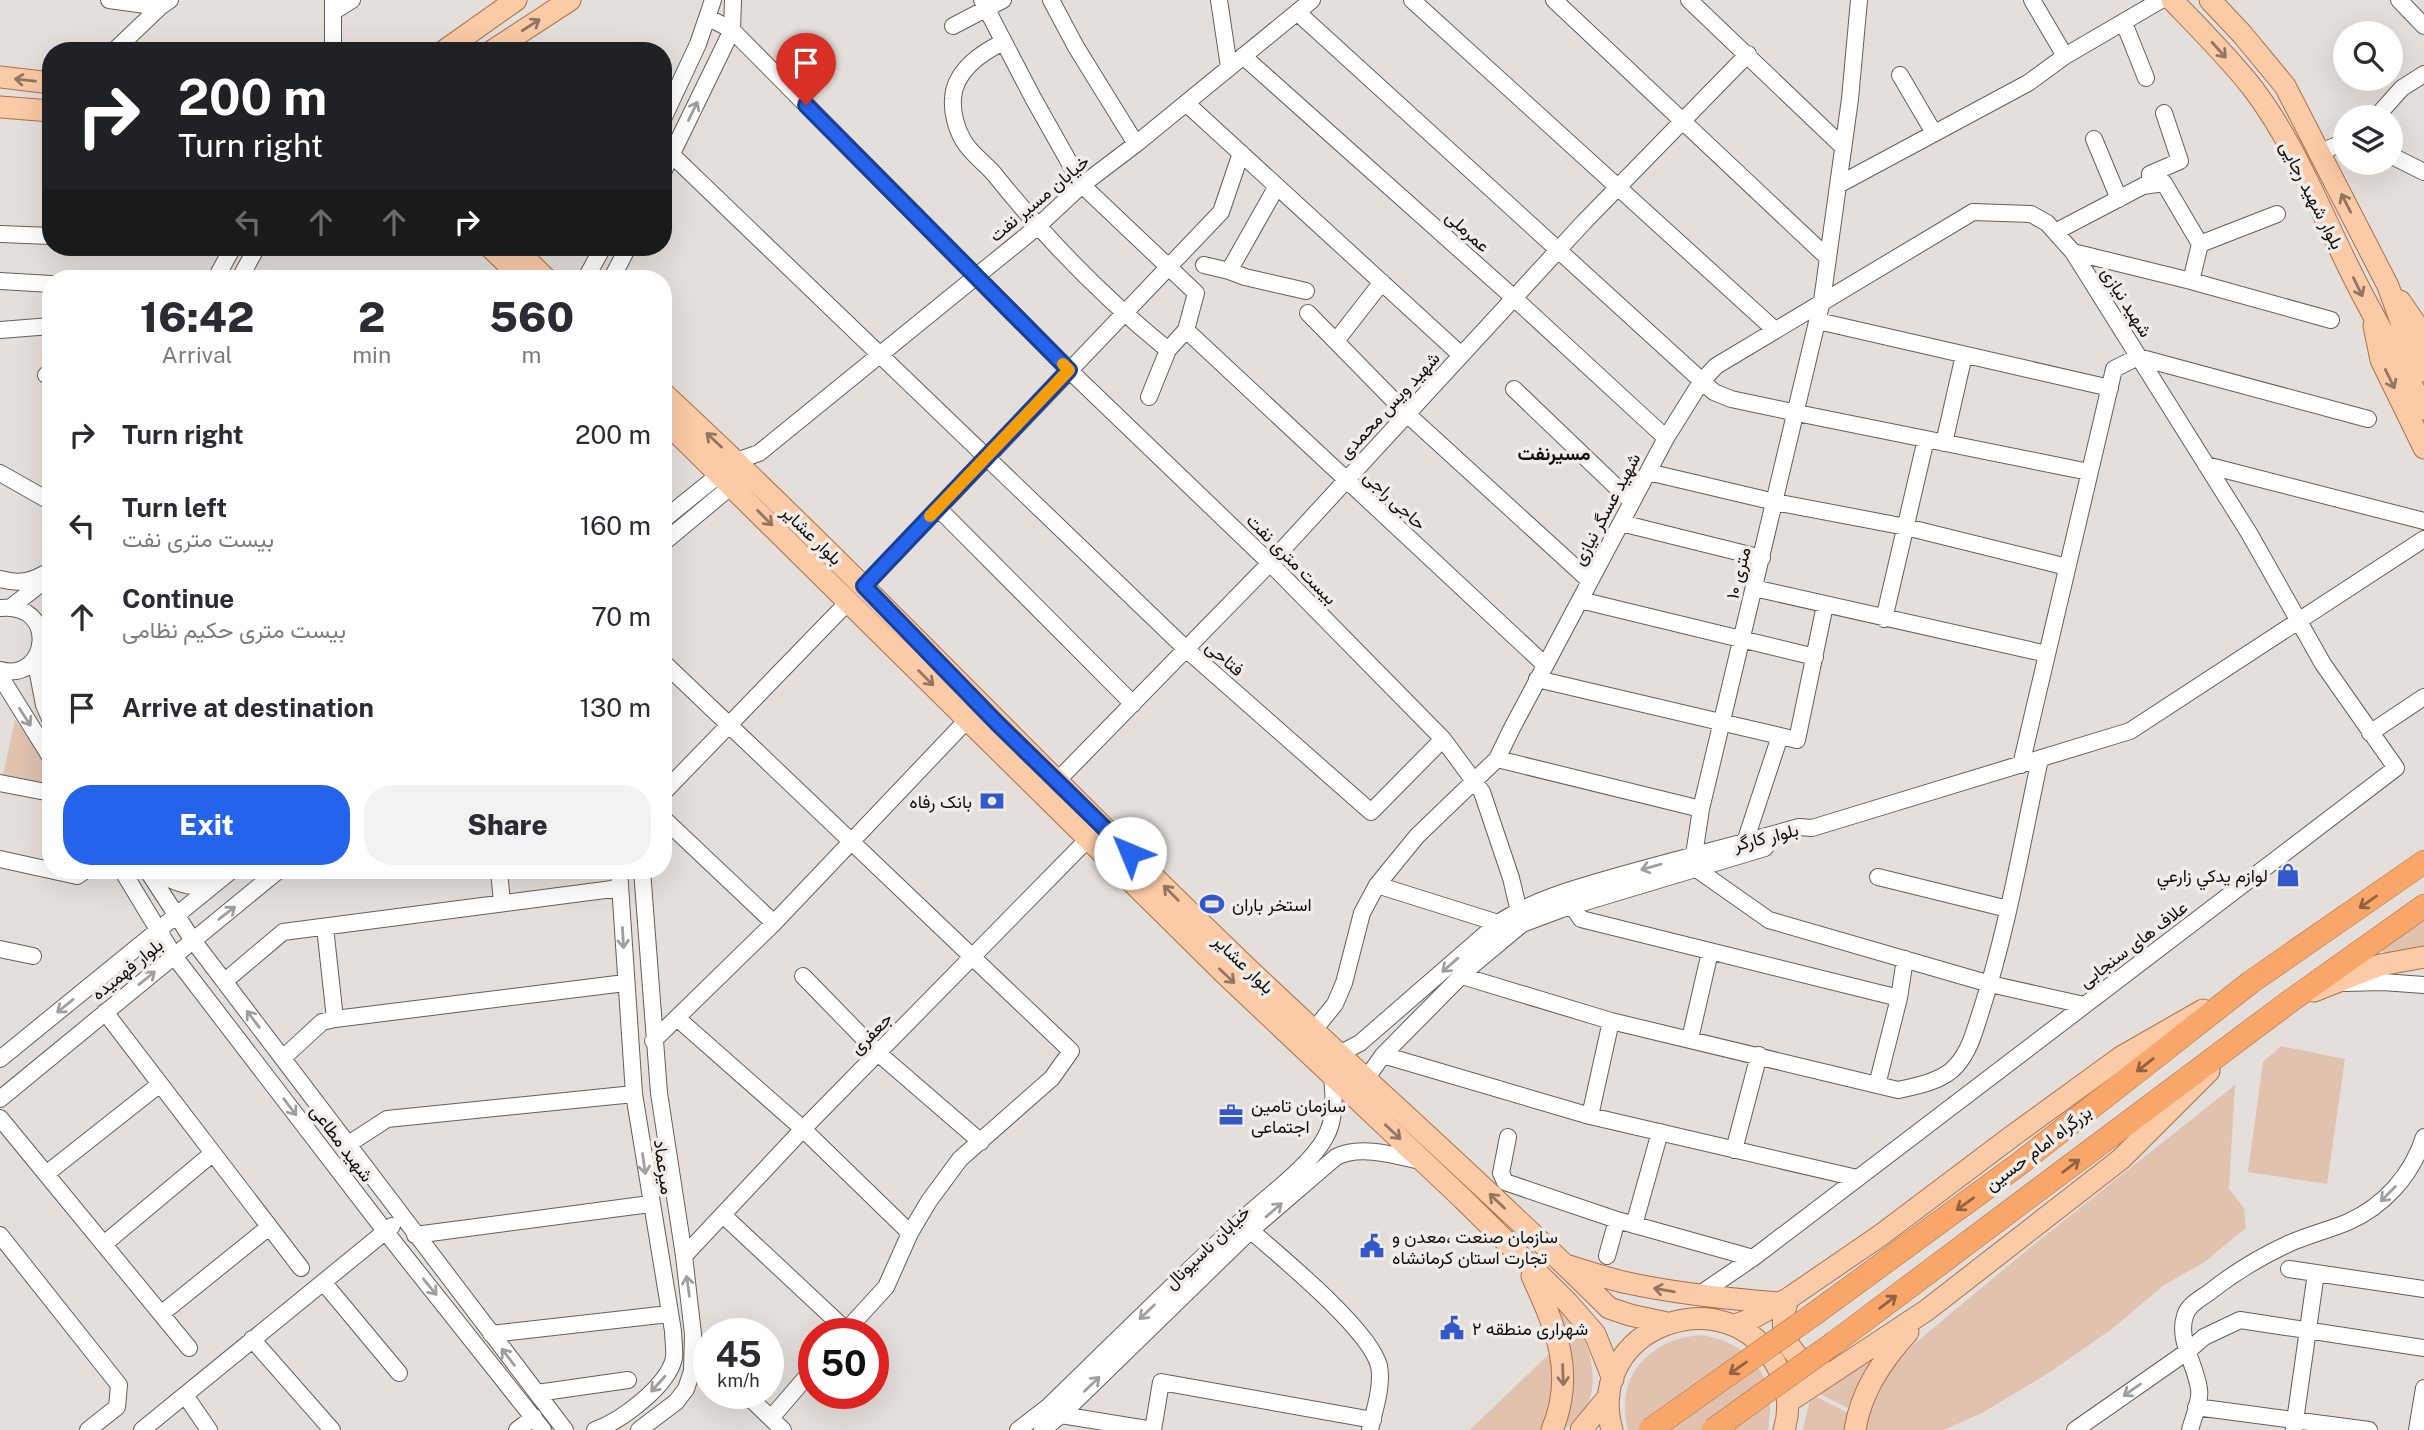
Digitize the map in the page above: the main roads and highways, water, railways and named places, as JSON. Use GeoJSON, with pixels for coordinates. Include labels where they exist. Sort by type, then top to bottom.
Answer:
{"type":"FeatureCollection","features":[{"type":"Feature","properties":{"kind":"highway","name":"بزرگراه امام حسین"},"geometry":{"type":"LineString","coordinates":[[1650,1430],[2019,1164],[2251,982],[2424,862]]}},
{"type":"Feature","properties":{"kind":"highway","name":"بزرگراه امام حسین"},"geometry":{"type":"LineString","coordinates":[[1713,1430],[1834,1343],[2289,1002],[2424,906]]}},
{"type":"Feature","properties":{"kind":"main road"},"geometry":{"type":"LineString","coordinates":[[457,42],[516,0]]}},
{"type":"Feature","properties":{"kind":"main road","name":"بلوار شهید رجایی"},"geometry":{"type":"LineString","coordinates":[[2172,0],[2250,86],[2267,110],[2424,409]]}},
{"type":"Feature","properties":{"kind":"main road","name":"بلوار شهید رجایی"},"geometry":{"type":"LineString","coordinates":[[2210,0],[2285,86],[2388,286],[2404,330],[2424,371]]}},
{"type":"Feature","properties":{"kind":"main road"},"geometry":{"type":"LineString","coordinates":[[504,42],[557,3]]}},
{"type":"Feature","properties":{"kind":"main road"},"geometry":{"type":"LineString","coordinates":[[0,77],[42,82]]}},
{"type":"Feature","properties":{"kind":"main road"},"geometry":{"type":"LineString","coordinates":[[0,107],[42,110]]}},
{"type":"Feature","properties":{"kind":"main road"},"geometry":{"type":"LineString","coordinates":[[499,256],[514,270]]}},
{"type":"Feature","properties":{"kind":"main road"},"geometry":{"type":"LineString","coordinates":[[523,256],[537,270]]}},
{"type":"Feature","properties":{"kind":"main road"},"geometry":{"type":"LineString","coordinates":[[2388,286],[2424,336]]}},
{"type":"Feature","properties":{"kind":"main road"},"geometry":{"type":"LineString","coordinates":[[2372,313],[2381,360],[2424,448]]}},
{"type":"Feature","properties":{"kind":"main road","name":"بلوار عشایر"},"geometry":{"type":"LineString","coordinates":[[672,403],[734,473],[856,593],[1057,781],[1239,960],[1609,1308],[1667,1323]]}},
{"type":"Feature","properties":{"kind":"main road","name":"بلوار عشایر"},"geometry":{"type":"LineString","coordinates":[[672,426],[734,473]]}},
{"type":"Feature","properties":{"kind":"main road","name":"بلوار عشایر"},"geometry":{"type":"LineString","coordinates":[[856,593],[967,720],[1589,1325],[1600,1343],[1611,1387],[1609,1420],[1612,1430]]}},
{"type":"Feature","properties":{"kind":"main road"},"geometry":{"type":"LineString","coordinates":[[2289,1002],[2380,965],[2424,957]]}},
{"type":"Feature","properties":{"kind":"main road"},"geometry":{"type":"LineString","coordinates":[[1734,1325],[1749,1320],[1785,1300],[1881,1235],[2011,1136],[2121,1058],[2251,982]]}},
{"type":"Feature","properties":{"kind":"main road"},"geometry":{"type":"LineString","coordinates":[[1788,1402],[1927,1310],[2122,1159],[2239,1041]]}},
{"type":"Feature","properties":{"kind":"main road"},"geometry":{"type":"LineString","coordinates":[[1527,1264],[1553,1322],[1562,1363],[1564,1384],[1552,1430]]}},
{"type":"Feature","properties":{"kind":"main road"},"geometry":{"type":"LineString","coordinates":[[1563,1264],[1625,1283],[1697,1296],[1785,1300]]}},
{"type":"Feature","properties":{"kind":"main road"},"geometry":{"type":"LineString","coordinates":[[1785,1300],[1782,1315],[1783,1334],[1792,1351],[1807,1363],[1834,1372]]}},
{"type":"Feature","properties":{"kind":"main road"},"geometry":{"type":"LineString","coordinates":[[1589,1325],[1604,1332],[1611,1330],[1615,1324],[1609,1308]]}},
{"type":"Feature","properties":{"kind":"main road"},"geometry":{"type":"LineString","coordinates":[[1855,1430],[1874,1375],[1887,1355],[1927,1310]]}},
{"type":"Feature","properties":{"kind":"main road"},"geometry":{"type":"LineString","coordinates":[[1581,1430],[1611,1387],[1619,1364],[1639,1339],[1667,1323],[1690,1318],[1713,1319],[1734,1325],[1755,1338],[1772,1356],[1783,1377],[1788,1402],[1784,1430]]}},
{"type":"Feature","properties":{"kind":"place","name":"بانک رفاه"},"geometry":{"type":"Point","coordinates":[992,801]}},
{"type":"Feature","properties":{"kind":"place","name":"لوازم يدكي زارعي"},"geometry":{"type":"Point","coordinates":[2288,875]}},
{"type":"Feature","properties":{"kind":"place","name":"استخر باران"},"geometry":{"type":"Point","coordinates":[1212,904]}},
{"type":"Feature","properties":{"kind":"place","name":"سازمان تامین اجتماعی"},"geometry":{"type":"Point","coordinates":[1231,1115]}},
{"type":"Feature","properties":{"kind":"place","name":"سازمان صنعت ،معدن و تجارت استان کرمانشاه"},"geometry":{"type":"Point","coordinates":[1372,1246]}},
{"type":"Feature","properties":{"kind":"place","name":"شهراری منطقه ۲"},"geometry":{"type":"Point","coordinates":[1452,1328]}},
{"type":"Feature","properties":{"kind":"district","name":"مسیرنفت"},"geometry":{"type":"Point","coordinates":[1554,453]}}]}
